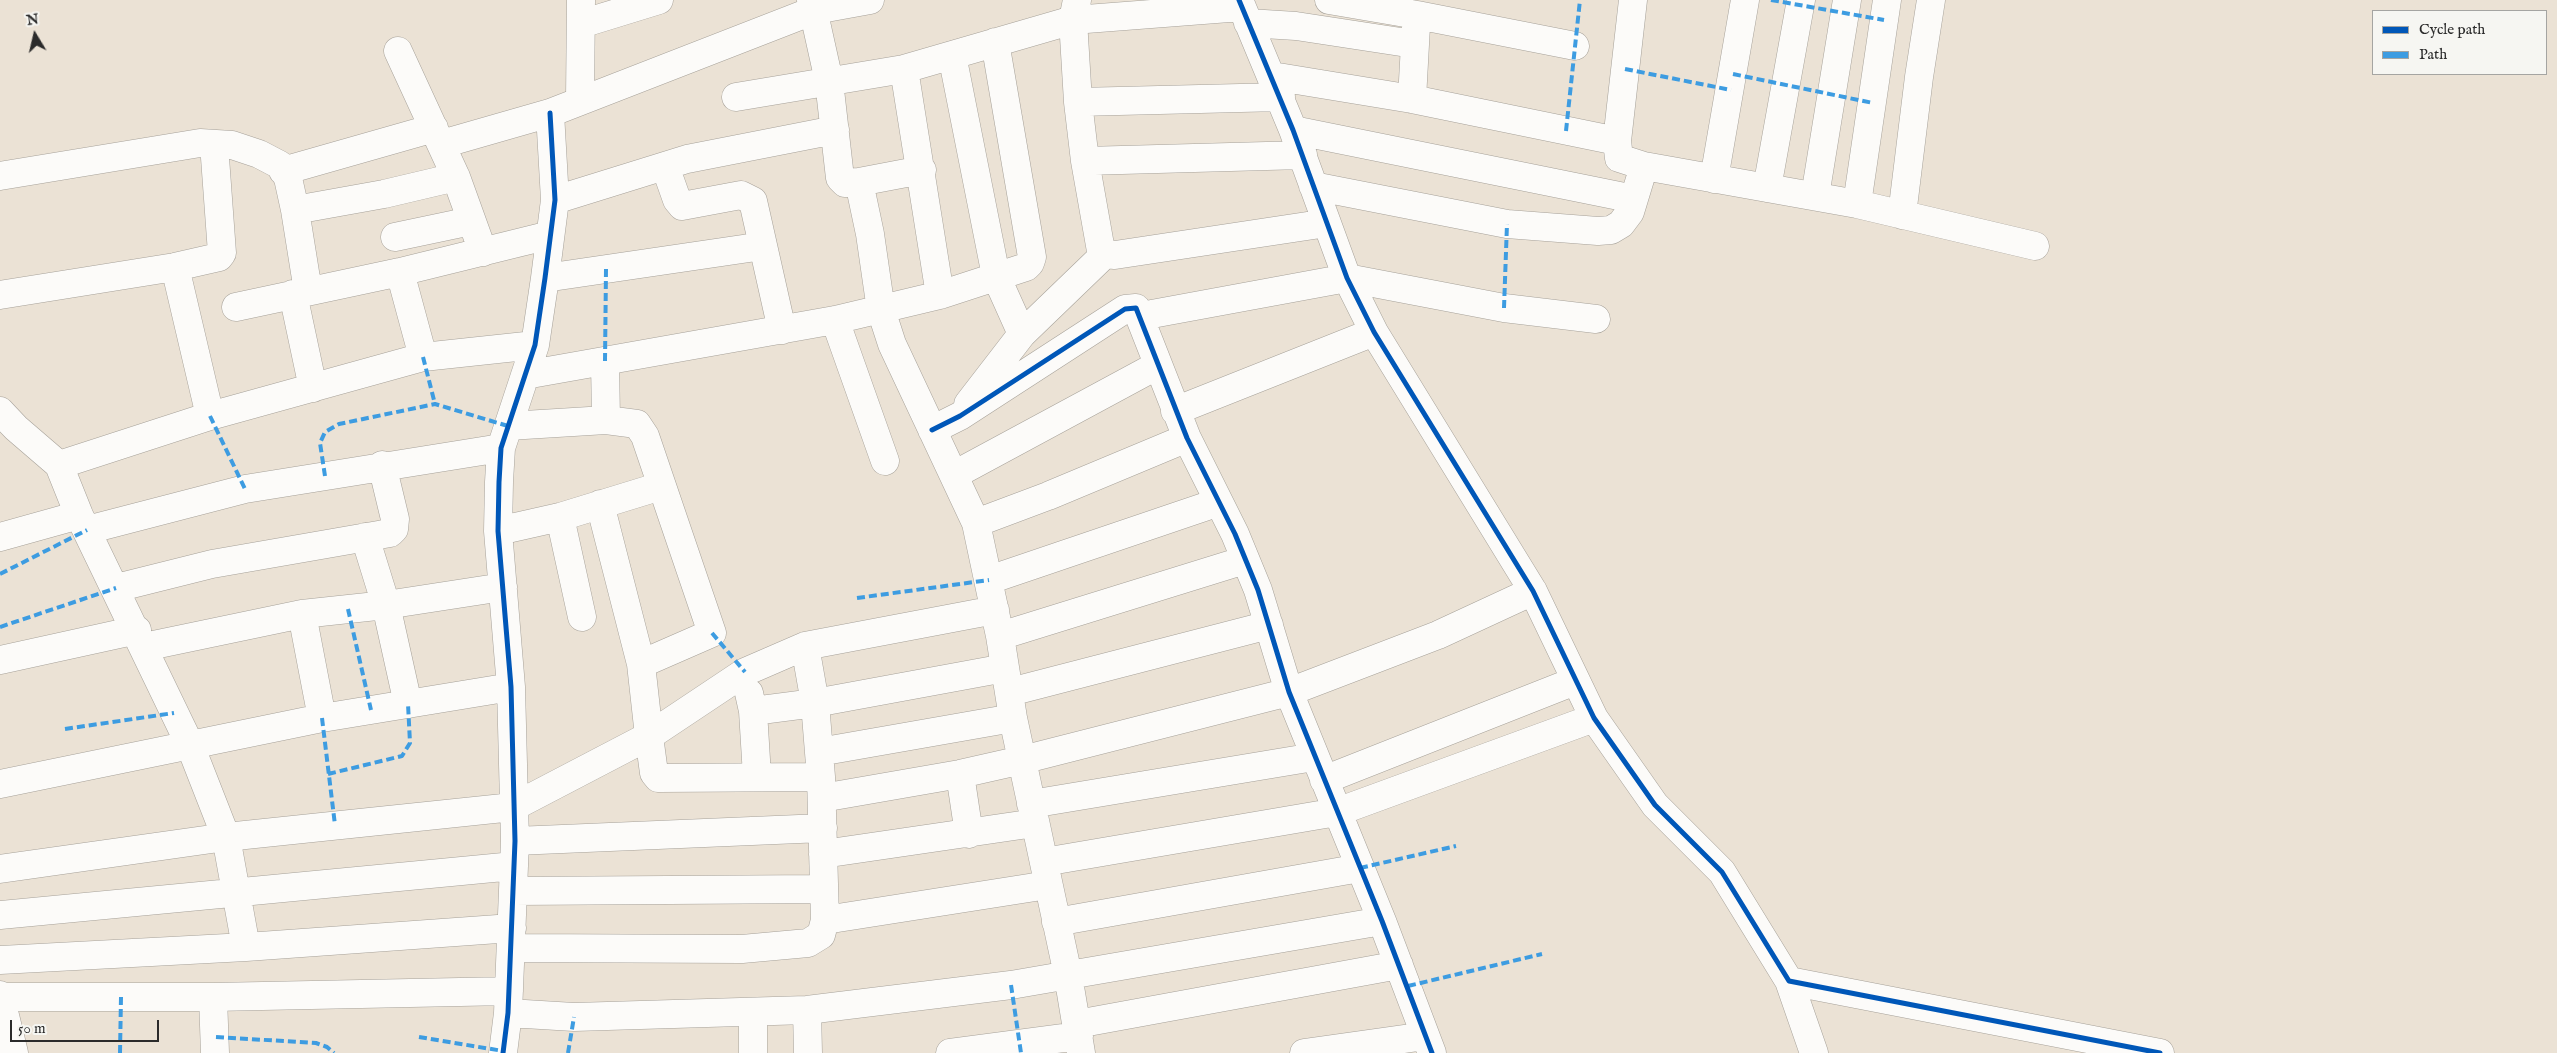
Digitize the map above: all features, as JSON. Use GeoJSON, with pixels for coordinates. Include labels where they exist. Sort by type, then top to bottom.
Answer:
{"type":"FeatureCollection","features":[{"type":"Feature","properties":{"kind":"street"},"geometry":{"type":"LineString","coordinates":[[580,100],[581,12],[659,0]]}},
{"type":"Feature","properties":{"kind":"street"},"geometry":{"type":"LineString","coordinates":[[283,171],[550,113],[813,5],[870,0]]}},
{"type":"Feature","properties":{"kind":"street"},"geometry":{"type":"LineString","coordinates":[[1329,0],[1575,46]]}},
{"type":"Feature","properties":{"kind":"street"},"geometry":{"type":"LineString","coordinates":[[1633,0],[1617,141],[1619,158],[1644,166],[1857,204],[2034,246]]}},
{"type":"Feature","properties":{"kind":"street"},"geometry":{"type":"LineString","coordinates":[[1714,179],[1745,0]]}},
{"type":"Feature","properties":{"kind":"street"},"geometry":{"type":"LineString","coordinates":[[1767,188],[1801,0]]}},
{"type":"Feature","properties":{"kind":"street"},"geometry":{"type":"LineString","coordinates":[[1815,196],[1847,0]]}},
{"type":"Feature","properties":{"kind":"street"},"geometry":{"type":"LineString","coordinates":[[1857,204],[1887,0]]}},
{"type":"Feature","properties":{"kind":"street"},"geometry":{"type":"LineString","coordinates":[[1902,215],[1919,77],[1931,0]]}},
{"type":"Feature","properties":{"kind":"street"},"geometry":{"type":"LineString","coordinates":[[813,5],[829,81],[840,178],[845,183],[859,182],[922,170]]}},
{"type":"Feature","properties":{"kind":"street"},"geometry":{"type":"LineString","coordinates":[[736,97],[904,69],[995,42],[1075,10],[1243,10],[1296,26],[1414,44]]}},
{"type":"Feature","properties":{"kind":"street"},"geometry":{"type":"LineString","coordinates":[[1075,10],[1078,102],[1085,161],[1101,251],[1105,254],[1115,255],[1327,223]]}},
{"type":"Feature","properties":{"kind":"street"},"geometry":{"type":"LineString","coordinates":[[1243,10],[1293,130],[1347,278],[1374,332],[1533,591],[1594,718],[1655,806],[1722,872],[1790,981],[1814,1053]]}},
{"type":"Feature","properties":{"kind":"street"},"geometry":{"type":"LineString","coordinates":[[1412,99],[1417,15]]}},
{"type":"Feature","properties":{"kind":"street"},"geometry":{"type":"LineString","coordinates":[[525,375],[835,320],[940,296],[1026,267],[1032,257],[995,42]]}},
{"type":"Feature","properties":{"kind":"street"},"geometry":{"type":"LineString","coordinates":[[398,51],[456,177],[483,252]]}},
{"type":"Feature","properties":{"kind":"street"},"geometry":{"type":"LineString","coordinates":[[952,55],[996,276],[1022,334]]}},
{"type":"Feature","properties":{"kind":"street"},"geometry":{"type":"LineString","coordinates":[[904,69],[922,170],[940,296]]}},
{"type":"Feature","properties":{"kind":"street"},"geometry":{"type":"LineString","coordinates":[[1078,102],[1276,87],[1412,99],[1617,141]]}},
{"type":"Feature","properties":{"kind":"street"},"geometry":{"type":"LineString","coordinates":[[503,1053],[509,1002],[514,866],[511,687],[498,531],[504,437],[535,345],[555,200],[550,113]]}},
{"type":"Feature","properties":{"kind":"street"},"geometry":{"type":"LineString","coordinates":[[555,200],[687,160],[835,130]]}},
{"type":"Feature","properties":{"kind":"street"},"geometry":{"type":"LineString","coordinates":[[1293,130],[1634,199]]}},
{"type":"Feature","properties":{"kind":"street"},"geometry":{"type":"LineString","coordinates":[[0,296],[214,259],[222,253],[214,144]]}},
{"type":"Feature","properties":{"kind":"street"},"geometry":{"type":"LineString","coordinates":[[0,176],[172,146],[214,144],[232,145],[259,154],[280,165],[288,178],[295,210],[300,292],[313,388]]}},
{"type":"Feature","properties":{"kind":"street"},"geometry":{"type":"LineString","coordinates":[[1085,161],[1303,156]]}},
{"type":"Feature","properties":{"kind":"street"},"geometry":{"type":"LineString","coordinates":[[665,166],[677,200],[682,206],[734,196],[748,197],[753,201],[782,330]]}},
{"type":"Feature","properties":{"kind":"street"},"geometry":{"type":"LineString","coordinates":[[1313,186],[1507,224],[1598,231],[1611,230],[1621,224],[1630,212],[1644,166]]}},
{"type":"Feature","properties":{"kind":"street"},"geometry":{"type":"LineString","coordinates":[[295,210],[384,194],[456,177]]}},
{"type":"Feature","properties":{"kind":"street"},"geometry":{"type":"LineString","coordinates":[[859,182],[870,234],[881,310],[892,344],[976,523],[989,580],[1022,760],[1068,975],[1079,1038]]}},
{"type":"Feature","properties":{"kind":"street"},"geometry":{"type":"LineString","coordinates":[[395,237],[471,221]]}},
{"type":"Feature","properties":{"kind":"street"},"geometry":{"type":"LineString","coordinates":[[236,307],[400,272],[550,234]]}},
{"type":"Feature","properties":{"kind":"street"},"geometry":{"type":"LineString","coordinates":[[545,278],[763,246]]}},
{"type":"Feature","properties":{"kind":"street"},"geometry":{"type":"LineString","coordinates":[[960,416],[1022,334],[1105,254]]}},
{"type":"Feature","properties":{"kind":"street"},"geometry":{"type":"LineString","coordinates":[[175,267],[210,416]]}},
{"type":"Feature","properties":{"kind":"street"},"geometry":{"type":"LineString","coordinates":[[400,272],[423,358]]}},
{"type":"Feature","properties":{"kind":"street"},"geometry":{"type":"LineString","coordinates":[[1140,316],[1347,278],[1504,308],[1596,319]]}},
{"type":"Feature","properties":{"kind":"street"},"geometry":{"type":"LineString","coordinates":[[932,430],[960,416],[1125,309],[1136,308],[1175,411],[1245,560],[1269,625],[1289,692],[1400,965],[1428,1044],[1304,1053]]}},
{"type":"Feature","properties":{"kind":"street"},"geometry":{"type":"LineString","coordinates":[[835,320],[885,461]]}},
{"type":"Feature","properties":{"kind":"street"},"geometry":{"type":"LineString","coordinates":[[1175,411],[1374,332]]}},
{"type":"Feature","properties":{"kind":"street"},"geometry":{"type":"LineString","coordinates":[[60,465],[210,416],[423,358],[535,345]]}},
{"type":"Feature","properties":{"kind":"street"},"geometry":{"type":"LineString","coordinates":[[606,362],[606,420]]}},
{"type":"Feature","properties":{"kind":"street"},"geometry":{"type":"LineString","coordinates":[[954,475],[1158,364]]}},
{"type":"Feature","properties":{"kind":"street"},"geometry":{"type":"LineString","coordinates":[[0,411],[16,428],[60,465],[83,522],[141,639],[190,745],[226,837],[246,947]]}},
{"type":"Feature","properties":{"kind":"street"},"geometry":{"type":"LineString","coordinates":[[0,537],[245,489],[382,465],[504,437],[606,420],[637,424],[653,455],[661,486],[712,633],[642,664]]}},
{"type":"Feature","properties":{"kind":"street"},"geometry":{"type":"LineString","coordinates":[[976,523],[1048,496],[1187,438]]}},
{"type":"Feature","properties":{"kind":"street"},"geometry":{"type":"LineString","coordinates":[[116,588],[212,564],[390,533],[395,524],[382,465]]}},
{"type":"Feature","properties":{"kind":"street"},"geometry":{"type":"LineString","coordinates":[[498,531],[560,517],[661,486]]}},
{"type":"Feature","properties":{"kind":"street"},"geometry":{"type":"LineString","coordinates":[[989,580],[1219,502]]}},
{"type":"Feature","properties":{"kind":"street"},"geometry":{"type":"LineString","coordinates":[[600,504],[642,664],[654,773],[658,778],[960,774],[1289,692],[1438,635],[1533,591]]}},
{"type":"Feature","properties":{"kind":"street"},"geometry":{"type":"LineString","coordinates":[[560,517],[582,617]]}},
{"type":"Feature","properties":{"kind":"street"},"geometry":{"type":"LineString","coordinates":[[365,537],[386,605],[408,704]]}},
{"type":"Feature","properties":{"kind":"street"},"geometry":{"type":"LineString","coordinates":[[1000,636],[1245,560]]}},
{"type":"Feature","properties":{"kind":"street"},"geometry":{"type":"LineString","coordinates":[[0,660],[302,614],[386,605],[503,587]]}},
{"type":"Feature","properties":{"kind":"street"},"geometry":{"type":"LineString","coordinates":[[0,869],[226,837],[513,807],[649,736],[745,672],[805,646],[995,610]]}},
{"type":"Feature","properties":{"kind":"street"},"geometry":{"type":"LineString","coordinates":[[302,614],[322,718]]}},
{"type":"Feature","properties":{"kind":"street"},"geometry":{"type":"LineString","coordinates":[[821,776],[1009,693],[1269,625]]}},
{"type":"Feature","properties":{"kind":"street"},"geometry":{"type":"LineString","coordinates":[[0,960],[246,947],[511,938],[742,949],[808,943],[821,935],[825,920],[821,776],[815,703],[805,646]]}},
{"type":"Feature","properties":{"kind":"street"},"geometry":{"type":"LineString","coordinates":[[745,672],[753,711],[757,776]]}},
{"type":"Feature","properties":{"kind":"street"},"geometry":{"type":"LineString","coordinates":[[0,914],[235,894],[514,866],[823,841],[969,834],[1033,813],[1319,768],[1575,681]]}},
{"type":"Feature","properties":{"kind":"street"},"geometry":{"type":"LineString","coordinates":[[0,784],[322,718],[511,687]]}},
{"type":"Feature","properties":{"kind":"street"},"geometry":{"type":"LineString","coordinates":[[753,711],[815,703],[1009,693]]}},
{"type":"Feature","properties":{"kind":"street"},"geometry":{"type":"LineString","coordinates":[[825,920],[1337,812],[1594,718]]}},
{"type":"Feature","properties":{"kind":"street"},"geometry":{"type":"LineString","coordinates":[[960,774],[969,834]]}},
{"type":"Feature","properties":{"kind":"street"},"geometry":{"type":"LineString","coordinates":[[514,866],[824,889]]}},
{"type":"Feature","properties":{"kind":"street"},"geometry":{"type":"LineString","coordinates":[[1056,922],[1360,868]]}},
{"type":"Feature","properties":{"kind":"street"},"geometry":{"type":"LineString","coordinates":[[14,1053],[0,996],[213,997],[509,1002],[574,1017],[753,1013],[807,1010],[1011,985],[1382,921]]}},
{"type":"Feature","properties":{"kind":"street"},"geometry":{"type":"LineString","coordinates":[[950,1053],[1079,1038],[1400,965]]}},
{"type":"Feature","properties":{"kind":"street"},"geometry":{"type":"LineString","coordinates":[[1790,981],[2160,1053]]}},
{"type":"Feature","properties":{"kind":"street"},"geometry":{"type":"LineString","coordinates":[[213,997],[215,1053]]}},
{"type":"Feature","properties":{"kind":"street"},"geometry":{"type":"LineString","coordinates":[[807,1010],[808,1053]]}},
{"type":"Feature","properties":{"kind":"street"},"geometry":{"type":"LineString","coordinates":[[753,1013],[753,1053]]}},
{"type":"Feature","properties":{"kind":"marked path"},"geometry":{"type":"LineString","coordinates":[[1566,131],[1580,0]]}},
{"type":"Feature","properties":{"kind":"marked path"},"geometry":{"type":"LineString","coordinates":[[1771,0],[1884,20]]}},
{"type":"Feature","properties":{"kind":"marked path"},"geometry":{"type":"LineString","coordinates":[[1625,69],[1731,90]]}},
{"type":"Feature","properties":{"kind":"marked path"},"geometry":{"type":"LineString","coordinates":[[1733,74],[1873,103]]}},
{"type":"Feature","properties":{"kind":"marked path"},"geometry":{"type":"LineString","coordinates":[[1504,308],[1507,224]]}},
{"type":"Feature","properties":{"kind":"marked path"},"geometry":{"type":"LineString","coordinates":[[605,361],[606,269]]}},
{"type":"Feature","properties":{"kind":"marked path"},"geometry":{"type":"LineString","coordinates":[[423,357],[435,404]]}},
{"type":"Feature","properties":{"kind":"marked path"},"geometry":{"type":"LineString","coordinates":[[325,476],[320,443],[325,432],[339,424],[435,404],[508,426]]}},
{"type":"Feature","properties":{"kind":"marked path"},"geometry":{"type":"LineString","coordinates":[[210,416],[245,489]]}},
{"type":"Feature","properties":{"kind":"marked path"},"geometry":{"type":"LineString","coordinates":[[0,574],[87,530]]}},
{"type":"Feature","properties":{"kind":"marked path"},"geometry":{"type":"LineString","coordinates":[[857,598],[989,580]]}},
{"type":"Feature","properties":{"kind":"marked path"},"geometry":{"type":"LineString","coordinates":[[0,627],[116,588]]}},
{"type":"Feature","properties":{"kind":"marked path"},"geometry":{"type":"LineString","coordinates":[[348,609],[371,710]]}},
{"type":"Feature","properties":{"kind":"marked path"},"geometry":{"type":"LineString","coordinates":[[712,633],[745,672]]}},
{"type":"Feature","properties":{"kind":"marked path"},"geometry":{"type":"LineString","coordinates":[[328,774],[402,756],[410,743],[408,704]]}},
{"type":"Feature","properties":{"kind":"marked path"},"geometry":{"type":"LineString","coordinates":[[65,729],[174,713]]}},
{"type":"Feature","properties":{"kind":"marked path"},"geometry":{"type":"LineString","coordinates":[[322,718],[335,825]]}},
{"type":"Feature","properties":{"kind":"marked path"},"geometry":{"type":"LineString","coordinates":[[1360,868],[1456,846]]}},
{"type":"Feature","properties":{"kind":"marked path"},"geometry":{"type":"LineString","coordinates":[[1408,986],[1542,954]]}},
{"type":"Feature","properties":{"kind":"marked path"},"geometry":{"type":"LineString","coordinates":[[1011,985],[1021,1053]]}},
{"type":"Feature","properties":{"kind":"marked path"},"geometry":{"type":"LineString","coordinates":[[120,1053],[121,997]]}},
{"type":"Feature","properties":{"kind":"marked path"},"geometry":{"type":"LineString","coordinates":[[568,1053],[574,1017]]}},
{"type":"Feature","properties":{"kind":"marked path"},"geometry":{"type":"LineString","coordinates":[[216,1037],[316,1043],[327,1047],[334,1053]]}},
{"type":"Feature","properties":{"kind":"marked path"},"geometry":{"type":"LineString","coordinates":[[419,1037],[503,1051]]}},
{"type":"Feature","properties":{"kind":"cycle path"},"geometry":{"type":"LineString","coordinates":[[1239,0],[1293,130],[1347,278],[1374,332],[1533,591],[1594,718],[1655,805],[1722,872],[1789,981],[2160,1053]]}},
{"type":"Feature","properties":{"kind":"cycle path"},"geometry":{"type":"LineString","coordinates":[[503,1053],[508,1013],[515,841],[511,687],[498,531],[499,482],[501,448],[535,345],[545,278],[555,200],[550,113]]}},
{"type":"Feature","properties":{"kind":"cycle path"},"geometry":{"type":"LineString","coordinates":[[932,430],[960,416],[1125,309],[1136,308],[1187,438],[1235,534],[1258,590],[1289,692],[1382,921],[1432,1053]]}}]}
